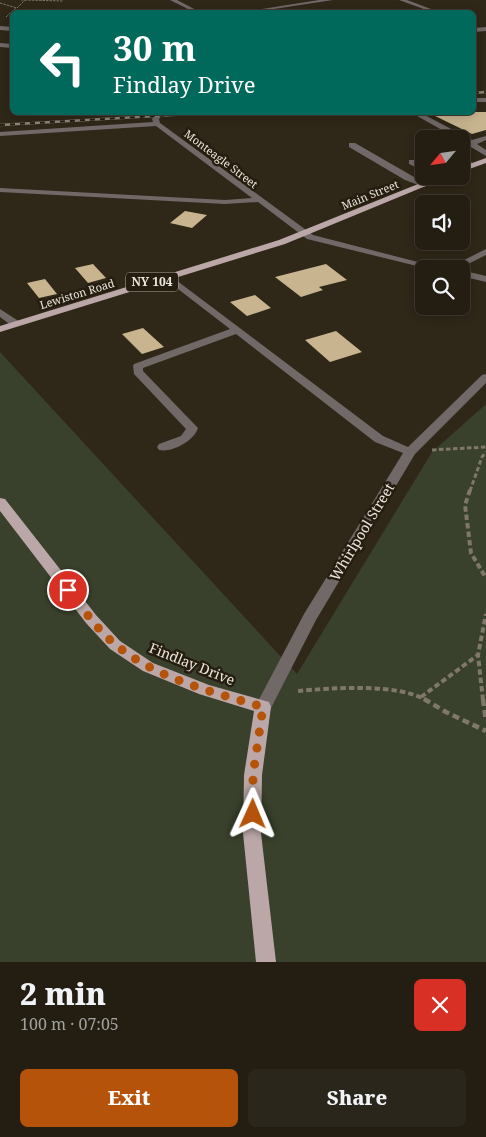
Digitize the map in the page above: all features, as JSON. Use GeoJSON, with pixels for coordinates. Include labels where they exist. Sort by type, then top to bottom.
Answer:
{"type":"FeatureCollection","features":[{"type":"Feature","properties":{"kind":"main road"},"geometry":{"type":"LineString","coordinates":[[472,166],[486,160]]}},
{"type":"Feature","properties":{"kind":"main road","name":"Main Street"},"geometry":{"type":"LineString","coordinates":[[303,234],[424,185]]}},
{"type":"Feature","properties":{"kind":"main road","name":"Lewiston Road"},"geometry":{"type":"LineString","coordinates":[[0,329],[303,234]]}},
{"type":"Feature","properties":{"kind":"main road","name":"Findlay Drive"},"geometry":{"type":"LineString","coordinates":[[0,502],[91,619],[115,645],[148,666],[204,690],[263,707]]}},
{"type":"Feature","properties":{"kind":"main road"},"geometry":{"type":"LineString","coordinates":[[263,707],[253,775],[252,833],[266,962]]}},
{"type":"Feature","properties":{"kind":"street"},"geometry":{"type":"LineString","coordinates":[[172,0],[193,10]]}},
{"type":"Feature","properties":{"kind":"street"},"geometry":{"type":"LineString","coordinates":[[290,0],[313,10]]}},
{"type":"Feature","properties":{"kind":"street"},"geometry":{"type":"LineString","coordinates":[[260,10],[330,0]]}},
{"type":"Feature","properties":{"kind":"street"},"geometry":{"type":"LineString","coordinates":[[402,0],[430,10]]}},
{"type":"Feature","properties":{"kind":"street"},"geometry":{"type":"LineString","coordinates":[[0,134],[156,124],[155,119],[159,115]]}},
{"type":"Feature","properties":{"kind":"street"},"geometry":{"type":"LineString","coordinates":[[418,115],[471,143],[486,154]]}},
{"type":"Feature","properties":{"kind":"street","name":"Monteagle Street"},"geometry":{"type":"LineString","coordinates":[[156,124],[303,234],[316,240],[415,263]]}},
{"type":"Feature","properties":{"kind":"street"},"geometry":{"type":"LineString","coordinates":[[471,143],[486,138]]}},
{"type":"Feature","properties":{"kind":"street"},"geometry":{"type":"LineString","coordinates":[[352,144],[415,181]]}},
{"type":"Feature","properties":{"kind":"street"},"geometry":{"type":"LineString","coordinates":[[0,190],[225,202],[257,200]]}},
{"type":"Feature","properties":{"kind":"street"},"geometry":{"type":"LineString","coordinates":[[469,260],[486,252]]}},
{"type":"Feature","properties":{"kind":"street"},"geometry":{"type":"LineString","coordinates":[[470,275],[486,279]]}},
{"type":"Feature","properties":{"kind":"street"},"geometry":{"type":"LineString","coordinates":[[168,277],[379,438],[410,452]]}},
{"type":"Feature","properties":{"kind":"street"},"geometry":{"type":"LineString","coordinates":[[0,312],[16,324]]}},
{"type":"Feature","properties":{"kind":"street"},"geometry":{"type":"LineString","coordinates":[[163,447],[186,438],[192,433],[192,428],[138,372],[138,366],[237,330]]}},
{"type":"Feature","properties":{"kind":"street","name":"Whirlpool Street"},"geometry":{"type":"LineString","coordinates":[[263,707],[309,618],[410,452],[486,377]]}},
{"type":"Feature","properties":{"kind":"path"},"geometry":{"type":"LineString","coordinates":[[0,3],[5,0]]}},
{"type":"Feature","properties":{"kind":"path"},"geometry":{"type":"LineString","coordinates":[[21,0],[63,1]]}},
{"type":"Feature","properties":{"kind":"path"},"geometry":{"type":"LineString","coordinates":[[0,3],[16,8],[25,0]]}},
{"type":"Feature","properties":{"kind":"path"},"geometry":{"type":"LineString","coordinates":[[410,452],[486,447]]}},
{"type":"Feature","properties":{"kind":"path"},"geometry":{"type":"LineString","coordinates":[[486,452],[482,457],[465,505],[471,553],[486,578]]}},
{"type":"Feature","properties":{"kind":"path"},"geometry":{"type":"LineString","coordinates":[[486,614],[478,656],[486,721]]}},
{"type":"Feature","properties":{"kind":"path"},"geometry":{"type":"LineString","coordinates":[[421,697],[478,656]]}},
{"type":"Feature","properties":{"kind":"path"},"geometry":{"type":"LineString","coordinates":[[298,691],[350,687],[393,691],[421,697],[446,712],[486,731]]}},
{"type":"Feature","properties":{"kind":"green space"},"geometry":{"type":"Polygon","coordinates":[[[0,352],[297,674],[432,452],[486,404],[486,962],[0,962],[0,352]]]}},
{"type":"Feature","properties":{"kind":"building"},"geometry":{"type":"Polygon","coordinates":[[[476,112],[486,112],[486,130],[472,134],[470,130],[464,130],[433,115],[476,115],[476,112]]]}},
{"type":"Feature","properties":{"kind":"building"},"geometry":{"type":"Polygon","coordinates":[[[185,211],[207,215],[192,228],[170,223],[185,211]]]}},
{"type":"Feature","properties":{"kind":"building"},"geometry":{"type":"Polygon","coordinates":[[[93,264],[106,278],[88,283],[75,268],[93,264]]]}},
{"type":"Feature","properties":{"kind":"building"},"geometry":{"type":"Polygon","coordinates":[[[326,264],[347,280],[319,287],[323,290],[301,297],[275,277],[326,264]]]}},
{"type":"Feature","properties":{"kind":"building"},"geometry":{"type":"Polygon","coordinates":[[[45,279],[57,294],[39,298],[27,283],[45,279]]]}},
{"type":"Feature","properties":{"kind":"building"},"geometry":{"type":"Polygon","coordinates":[[[255,295],[271,308],[247,316],[230,302],[255,295]]]}},
{"type":"Feature","properties":{"kind":"building"},"geometry":{"type":"Polygon","coordinates":[[[143,328],[164,347],[142,354],[122,334],[143,328]]]}},
{"type":"Feature","properties":{"kind":"building"},"geometry":{"type":"Polygon","coordinates":[[[336,331],[362,352],[330,362],[305,340],[336,331]]]}},
{"type":"Feature","properties":{"kind":"railway"},"geometry":{"type":"LineString","coordinates":[[476,93],[486,92]]}},
{"type":"Feature","properties":{"kind":"railway"},"geometry":{"type":"LineString","coordinates":[[0,125],[172,115]]}},
{"type":"Feature","properties":{"kind":"route"},"geometry":{"type":"LineString","coordinates":[[68,590],[115,645],[148,666],[204,690],[263,707],[253,775],[253,814]]}}]}
